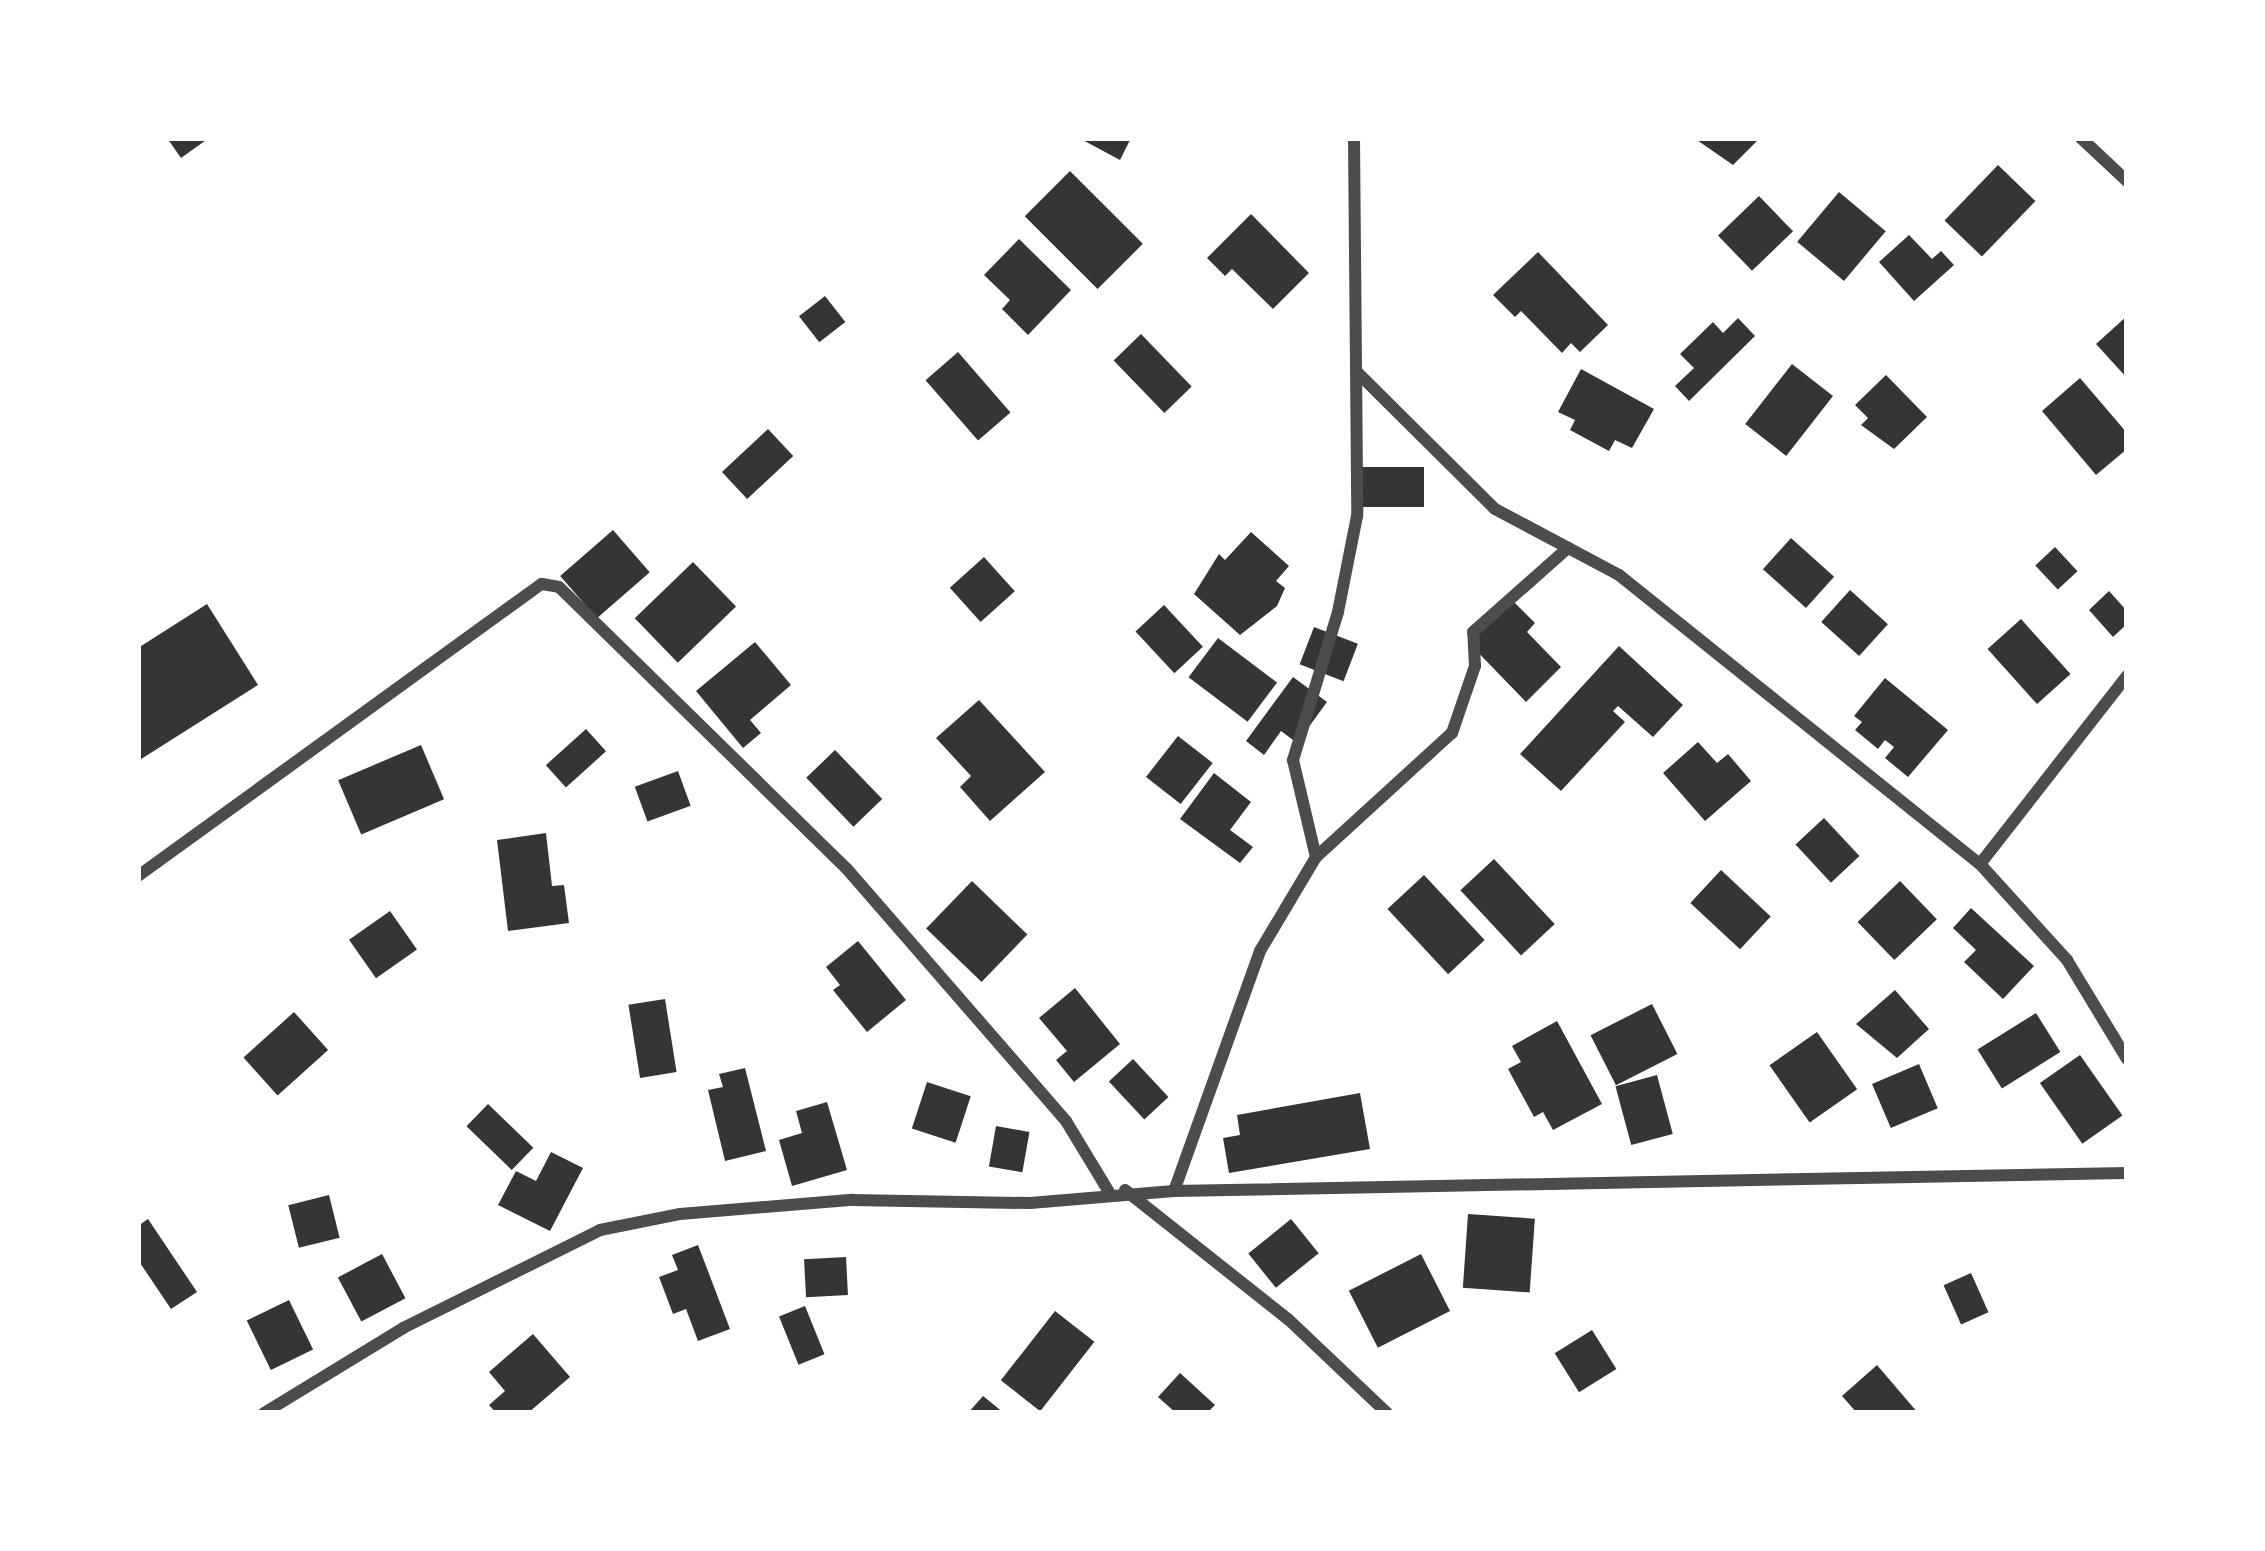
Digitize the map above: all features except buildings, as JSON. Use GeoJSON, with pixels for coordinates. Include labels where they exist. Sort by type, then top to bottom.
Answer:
{"type":"FeatureCollection","features":[{"type":"Feature","properties":{"kind":"street"},"geometry":{"type":"LineString","coordinates":[[1316,857],[1293,760],[1339,612],[1357,516],[1354,138]]}},
{"type":"Feature","properties":{"kind":"street"},"geometry":{"type":"LineString","coordinates":[[2080,138],[2127,181]]}},
{"type":"Feature","properties":{"kind":"street"},"geometry":{"type":"LineString","coordinates":[[1357,371],[1495,509],[1618,575],[1980,864],[2067,960],[2127,1059]]}},
{"type":"Feature","properties":{"kind":"street"},"geometry":{"type":"LineString","coordinates":[[1174,1191],[1260,951],[1316,857],[1452,733],[1475,666],[1473,632],[1568,548]]}},
{"type":"Feature","properties":{"kind":"street"},"geometry":{"type":"LineString","coordinates":[[138,876],[542,584],[559,587],[847,869],[1066,1121],[1109,1192]]}},
{"type":"Feature","properties":{"kind":"street"},"geometry":{"type":"LineString","coordinates":[[1980,864],[2127,676]]}},
{"type":"Feature","properties":{"kind":"street"},"geometry":{"type":"LineString","coordinates":[[264,1413],[415,1321],[600,1230],[680,1214],[852,1200],[1030,1203],[1124,1190],[2046,1168],[2127,1173]]}},
{"type":"Feature","properties":{"kind":"street"},"geometry":{"type":"LineString","coordinates":[[1124,1190],[1288,1318],[1387,1413]]}}]}
